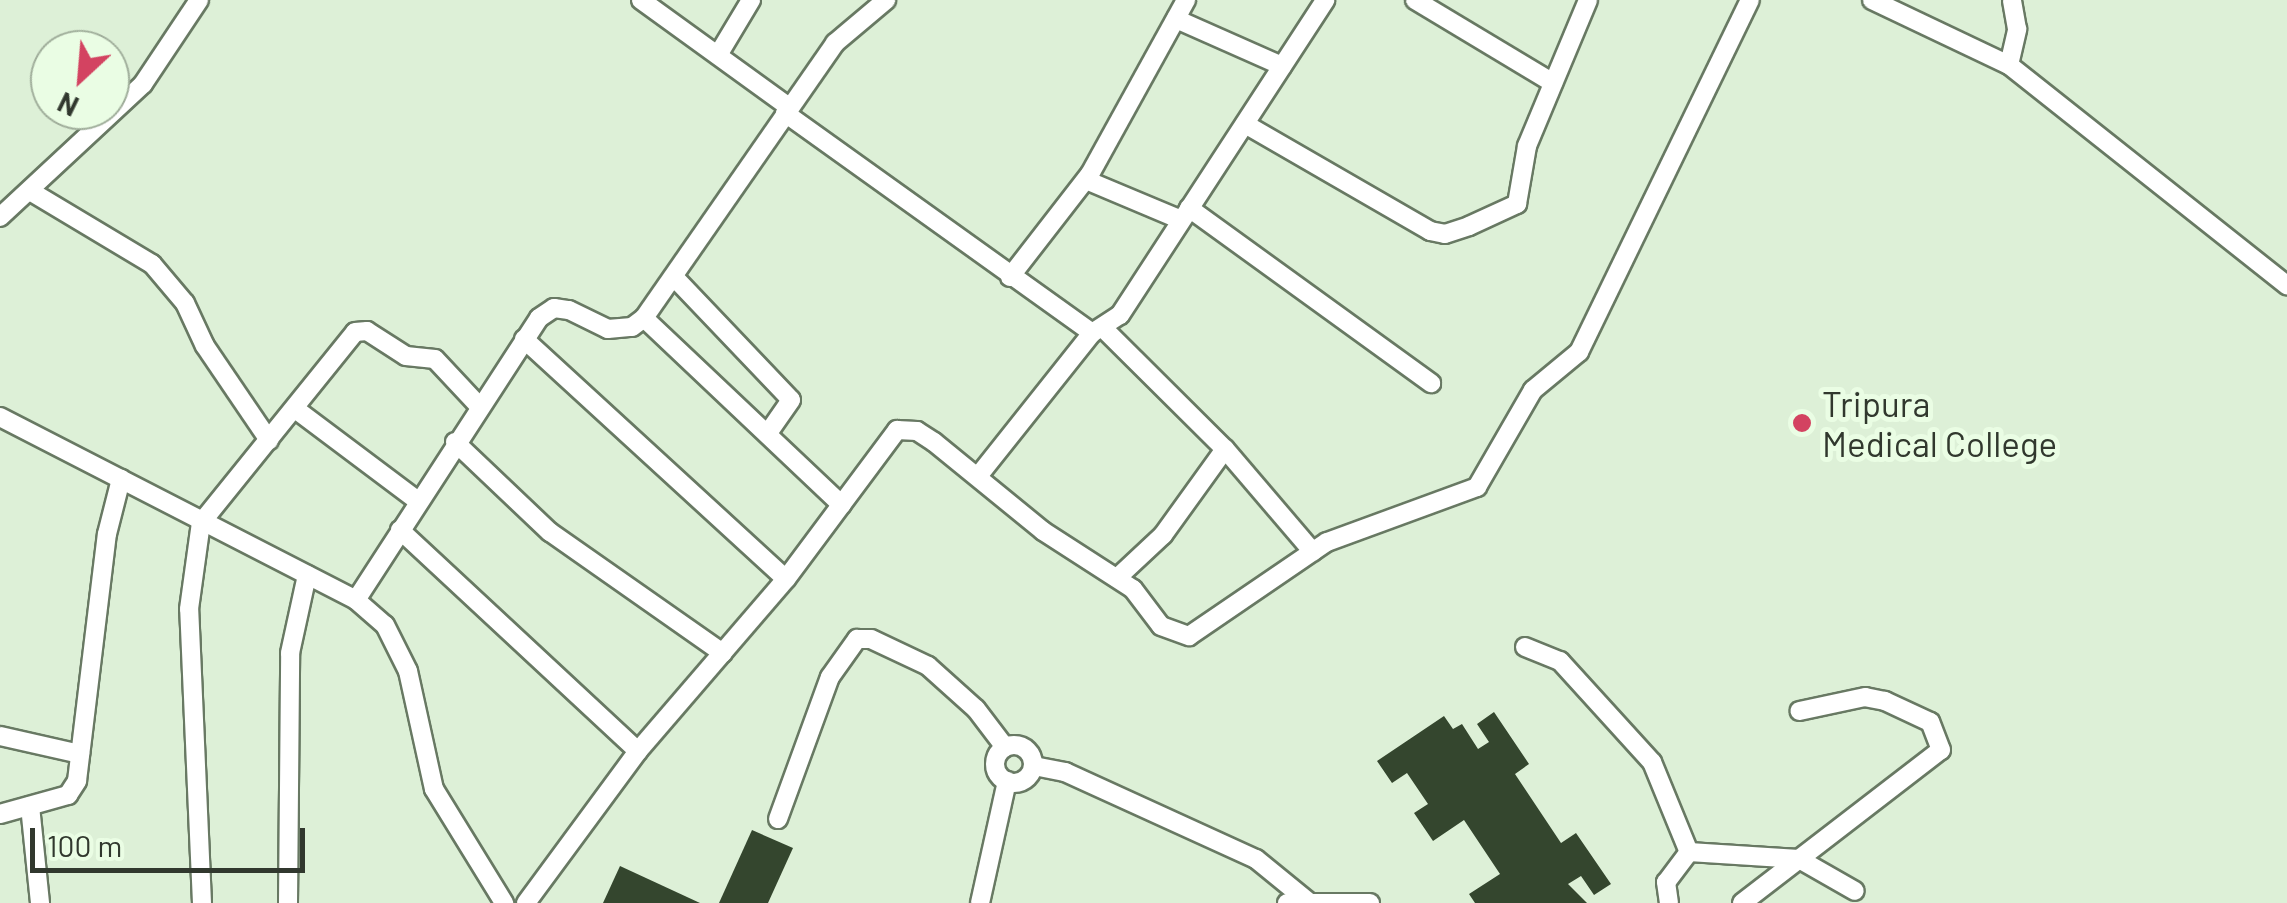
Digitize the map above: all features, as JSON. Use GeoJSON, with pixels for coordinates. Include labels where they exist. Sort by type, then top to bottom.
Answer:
{"type":"FeatureCollection","features":[{"type":"Feature","properties":{"kind":"street"},"geometry":{"type":"LineString","coordinates":[[0,217],[143,84],[200,0]]}},
{"type":"Feature","properties":{"kind":"street"},"geometry":{"type":"LineString","coordinates":[[641,0],[1010,277],[1098,332],[1225,450],[1313,552]]}},
{"type":"Feature","properties":{"kind":"street"},"geometry":{"type":"LineString","coordinates":[[718,55],[751,0]]}},
{"type":"Feature","properties":{"kind":"street"},"geometry":{"type":"LineString","coordinates":[[1010,277],[1086,180],[1186,0]]}},
{"type":"Feature","properties":{"kind":"street"},"geometry":{"type":"LineString","coordinates":[[979,475],[1098,332],[1185,214],[1325,0]]}},
{"type":"Feature","properties":{"kind":"street"},"geometry":{"type":"LineString","coordinates":[[1415,0],[1553,82]]}},
{"type":"Feature","properties":{"kind":"street"},"geometry":{"type":"LineString","coordinates":[[1245,124],[1357,194],[1445,234],[1516,204],[1527,146],[1588,0]]}},
{"type":"Feature","properties":{"kind":"street"},"geometry":{"type":"LineString","coordinates":[[526,903],[638,751],[786,579],[897,430],[917,431],[979,475],[1052,538],[1117,578],[1161,626],[1190,636],[1313,552],[1443,504],[1486,476],[1532,390],[1579,352],[1750,0]]}},
{"type":"Feature","properties":{"kind":"street"},"geometry":{"type":"LineString","coordinates":[[1872,0],[2009,65],[2287,285]]}},
{"type":"Feature","properties":{"kind":"street"},"geometry":{"type":"LineString","coordinates":[[2009,65],[2017,29],[2012,0]]}},
{"type":"Feature","properties":{"kind":"street"},"geometry":{"type":"LineString","coordinates":[[356,600],[478,405],[524,340],[554,308],[608,328],[632,327],[644,318],[676,278],[835,43],[874,3]]}},
{"type":"Feature","properties":{"kind":"street"},"geometry":{"type":"LineString","coordinates":[[1176,19],[1282,66]]}},
{"type":"Feature","properties":{"kind":"street"},"geometry":{"type":"LineString","coordinates":[[1086,180],[1185,214],[1432,382]]}},
{"type":"Feature","properties":{"kind":"street"},"geometry":{"type":"LineString","coordinates":[[30,190],[152,264],[185,303],[206,346],[269,440]]}},
{"type":"Feature","properties":{"kind":"street"},"geometry":{"type":"LineString","coordinates":[[676,278],[792,400],[768,433]]}},
{"type":"Feature","properties":{"kind":"street"},"geometry":{"type":"LineString","coordinates":[[644,318],[842,505]]}},
{"type":"Feature","properties":{"kind":"street"},"geometry":{"type":"LineString","coordinates":[[202,903],[189,609],[201,523],[298,411],[340,343],[368,330],[388,349],[435,359],[478,405]]}},
{"type":"Feature","properties":{"kind":"street"},"geometry":{"type":"LineString","coordinates":[[524,340],[786,579]]}},
{"type":"Feature","properties":{"kind":"street"},"geometry":{"type":"LineString","coordinates":[[298,411],[418,501]]}},
{"type":"Feature","properties":{"kind":"street"},"geometry":{"type":"LineString","coordinates":[[0,417],[201,523],[308,574],[356,600],[385,625],[408,671],[434,790],[504,903]]}},
{"type":"Feature","properties":{"kind":"street"},"geometry":{"type":"LineString","coordinates":[[455,442],[550,532],[723,653]]}},
{"type":"Feature","properties":{"kind":"street"},"geometry":{"type":"LineString","coordinates":[[1117,578],[1162,535],[1225,450]]}},
{"type":"Feature","properties":{"kind":"street"},"geometry":{"type":"LineString","coordinates":[[0,814],[74,790],[107,534],[121,479]]}},
{"type":"Feature","properties":{"kind":"street"},"geometry":{"type":"LineString","coordinates":[[400,530],[638,751]]}},
{"type":"Feature","properties":{"kind":"street"},"geometry":{"type":"LineString","coordinates":[[288,903],[290,654],[308,574]]}},
{"type":"Feature","properties":{"kind":"street"},"geometry":{"type":"LineString","coordinates":[[778,819],[830,677],[858,640],[872,639],[928,666],[976,709],[1005,747]]}},
{"type":"Feature","properties":{"kind":"street"},"geometry":{"type":"LineString","coordinates":[[1524,647],[1560,661],[1652,762],[1689,852]]}},
{"type":"Feature","properties":{"kind":"street"},"geometry":{"type":"LineString","coordinates":[[1742,903],[1942,743],[1930,722],[1886,700],[1865,696],[1799,711]]}},
{"type":"Feature","properties":{"kind":"street"},"geometry":{"type":"LineString","coordinates":[[0,736],[80,754]]}},
{"type":"Feature","properties":{"kind":"street"},"geometry":{"type":"LineString","coordinates":[[1005,747],[1023,746],[1034,766]]}},
{"type":"Feature","properties":{"kind":"street"},"geometry":{"type":"LineString","coordinates":[[1005,747],[994,768],[1007,782]]}},
{"type":"Feature","properties":{"kind":"street"},"geometry":{"type":"LineString","coordinates":[[1007,782],[1024,780],[1034,766]]}},
{"type":"Feature","properties":{"kind":"street"},"geometry":{"type":"LineString","coordinates":[[1034,766],[1065,772],[1256,859],[1310,901]]}},
{"type":"Feature","properties":{"kind":"street"},"geometry":{"type":"LineString","coordinates":[[980,903],[1007,782]]}},
{"type":"Feature","properties":{"kind":"street"},"geometry":{"type":"LineString","coordinates":[[30,806],[40,903]]}},
{"type":"Feature","properties":{"kind":"street"},"geometry":{"type":"LineString","coordinates":[[1689,852],[1799,858],[1856,892]]}},
{"type":"Feature","properties":{"kind":"street"},"geometry":{"type":"LineString","coordinates":[[1669,903],[1666,882],[1689,852]]}},
{"type":"Feature","properties":{"kind":"street"},"geometry":{"type":"LineString","coordinates":[[1287,903],[1370,903]]}},
{"type":"Feature","properties":{"kind":"building"},"geometry":{"type":"Polygon","coordinates":[[[1494,712],[1529,764],[1515,774],[1561,843],[1576,833],[1611,884],[1594,895],[1581,876],[1568,884],[1587,903],[1475,903],[1469,894],[1500,874],[1464,820],[1433,841],[1414,813],[1428,804],[1407,773],[1392,783],[1377,761],[1444,716],[1453,729],[1462,724],[1478,749],[1489,742],[1477,724],[1494,712]]]}},
{"type":"Feature","properties":{"kind":"building"},"geometry":{"type":"Polygon","coordinates":[[[752,830],[793,848],[768,903],[719,903],[752,830]]]}},
{"type":"Feature","properties":{"kind":"building"},"geometry":{"type":"Polygon","coordinates":[[[620,866],[700,903],[603,903],[620,866]]]}},
{"type":"Feature","properties":{"kind":"place","name":"Tripura Medical College"},"geometry":{"type":"Point","coordinates":[1802,423]}}]}
